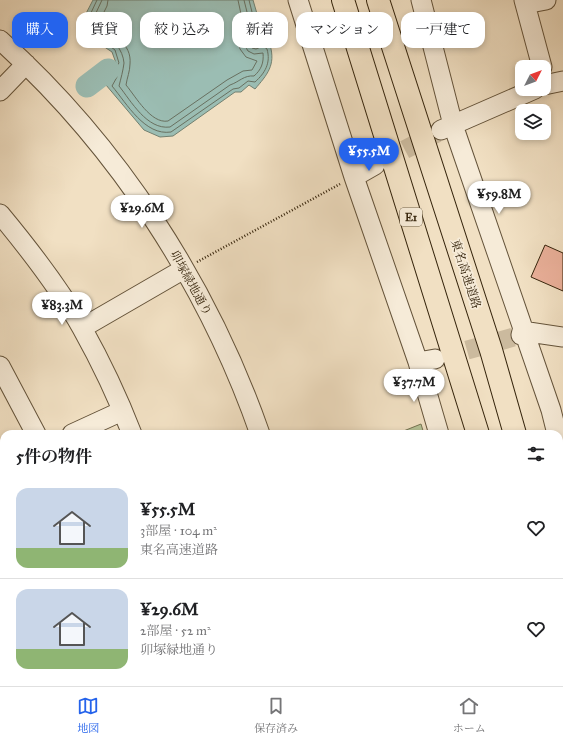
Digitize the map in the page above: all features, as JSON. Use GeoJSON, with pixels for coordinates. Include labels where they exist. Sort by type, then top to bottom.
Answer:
{"type":"FeatureCollection","features":[{"type":"Feature","properties":{"kind":"highway","name":"E1"},"geometry":{"type":"LineString","coordinates":[[343,0],[477,430]]}},
{"type":"Feature","properties":{"kind":"highway","name":"東名高速道路"},"geometry":{"type":"LineString","coordinates":[[378,0],[491,350],[514,430]]}},
{"type":"Feature","properties":{"kind":"street"},"geometry":{"type":"LineString","coordinates":[[298,0],[354,177],[426,361],[438,430]]}},
{"type":"Feature","properties":{"kind":"street"},"geometry":{"type":"LineString","coordinates":[[421,0],[447,128],[551,410],[556,430]]}},
{"type":"Feature","properties":{"kind":"street"},"geometry":{"type":"LineString","coordinates":[[540,60],[524,2],[546,0]]}},
{"type":"Feature","properties":{"kind":"street","name":"卯塚緑地通り"},"geometry":{"type":"LineString","coordinates":[[0,40],[26,64],[74,115],[119,170],[159,226],[215,325],[247,397],[259,430]]}},
{"type":"Feature","properties":{"kind":"street"},"geometry":{"type":"LineString","coordinates":[[0,91],[26,64]]}},
{"type":"Feature","properties":{"kind":"street"},"geometry":{"type":"LineString","coordinates":[[447,128],[515,95]]}},
{"type":"Feature","properties":{"kind":"street"},"geometry":{"type":"LineString","coordinates":[[354,177],[375,165]]}},
{"type":"Feature","properties":{"kind":"street"},"geometry":{"type":"LineString","coordinates":[[0,214],[44,271],[82,328],[130,430]]}},
{"type":"Feature","properties":{"kind":"street"},"geometry":{"type":"LineString","coordinates":[[82,328],[184,269]]}},
{"type":"Feature","properties":{"kind":"street"},"geometry":{"type":"LineString","coordinates":[[522,333],[563,337]]}},
{"type":"Feature","properties":{"kind":"street"},"geometry":{"type":"LineString","coordinates":[[0,366],[34,430]]}},
{"type":"Feature","properties":{"kind":"street"},"geometry":{"type":"LineString","coordinates":[[81,430],[122,411]]}},
{"type":"Feature","properties":{"kind":"path"},"geometry":{"type":"LineString","coordinates":[[184,269],[354,177]]}},
{"type":"Feature","properties":{"kind":"green space"},"geometry":{"type":"Polygon","coordinates":[[[421,424],[423,430],[406,430],[421,424]]]}},
{"type":"Feature","properties":{"kind":"water"},"geometry":{"type":"Polygon","coordinates":[[[93,0],[253,0],[256,12],[232,12],[232,48],[271,48],[271,64],[267,74],[255,89],[249,85],[241,92],[235,92],[173,136],[160,137],[144,130],[106,85],[113,76],[105,67],[116,63],[112,52],[106,48],[132,48],[132,12],[87,12],[93,0]]]}},
{"type":"Feature","properties":{"kind":"building"},"geometry":{"type":"Polygon","coordinates":[[[545,245],[563,253],[563,291],[531,277],[545,245]]]}},
{"type":"Feature","properties":{"kind":"waterway"},"geometry":{"type":"LineString","coordinates":[[87,86],[108,70]]}},
{"type":"Feature","properties":{"kind":"tunnel"},"geometry":{"type":"LineString","coordinates":[[379,163],[437,133]]}},
{"type":"Feature","properties":{"kind":"tunnel"},"geometry":{"type":"LineString","coordinates":[[439,358],[521,335]]}}]}
